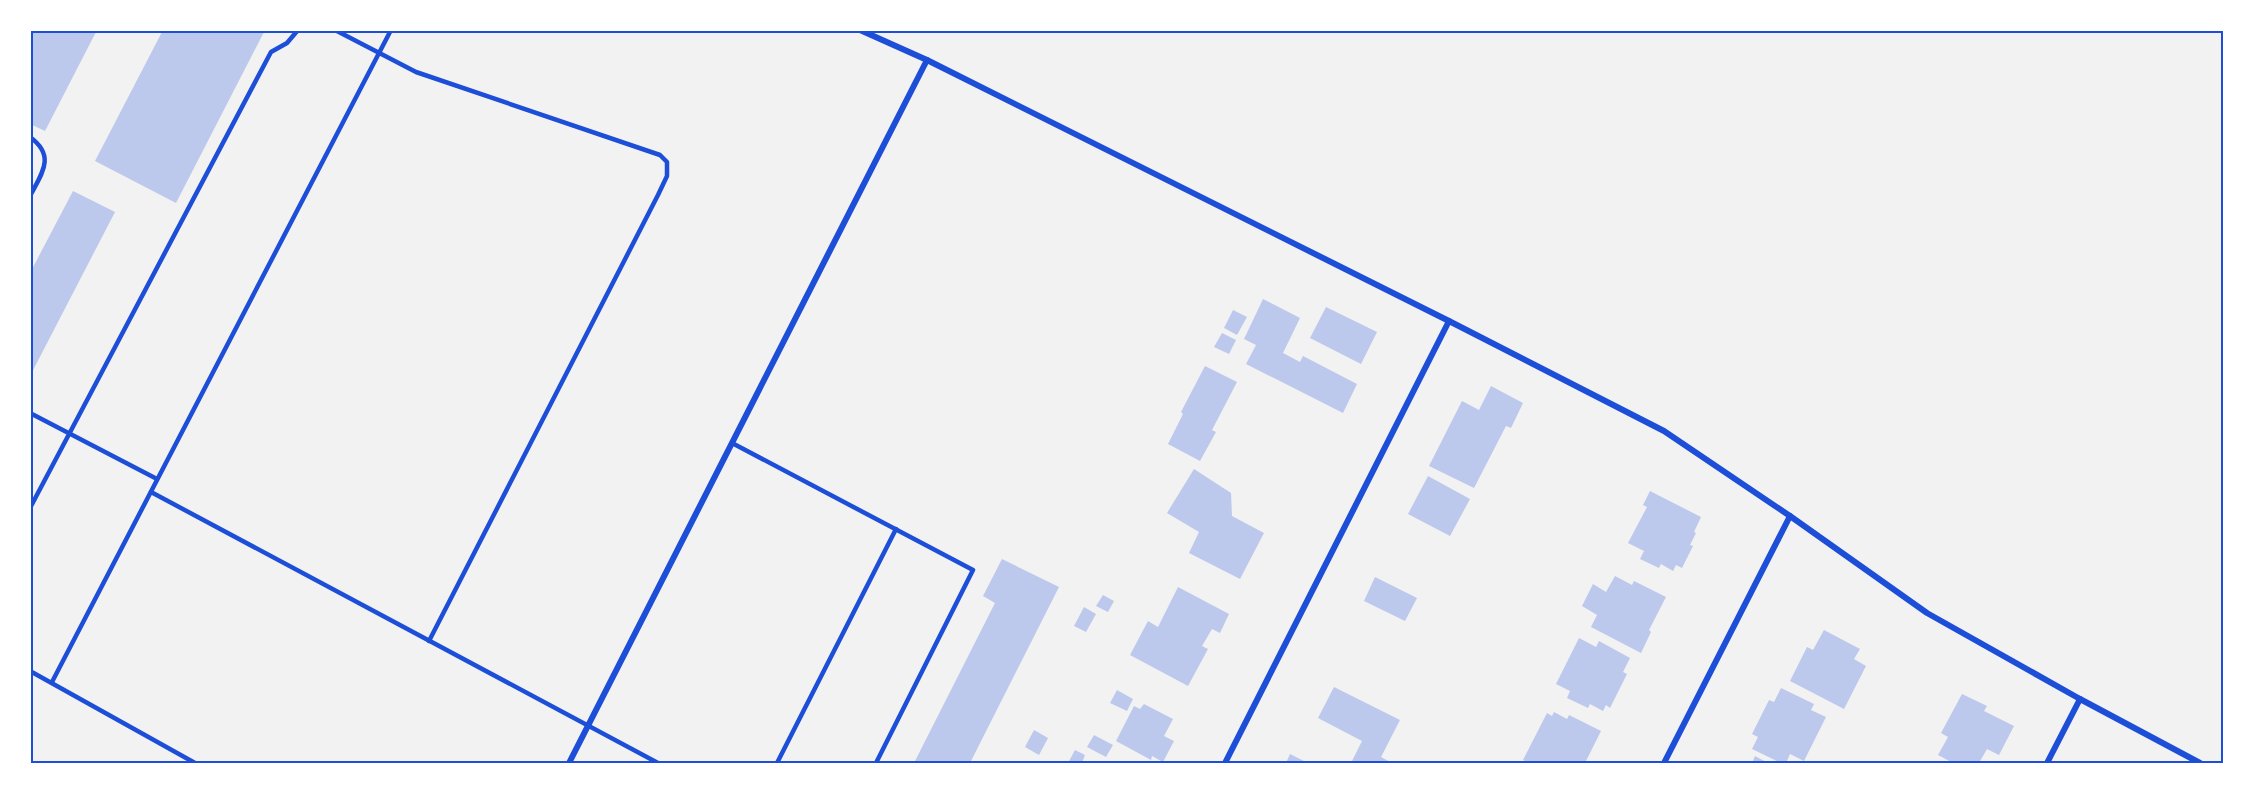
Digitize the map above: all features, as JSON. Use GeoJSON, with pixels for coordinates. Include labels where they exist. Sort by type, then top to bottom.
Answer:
{"type":"FeatureCollection","features":[{"type":"Feature","properties":{"kind":"street"},"geometry":{"type":"LineString","coordinates":[[860,30],[927,60],[1664,431],[1790,516],[1927,613],[2200,763]]}},
{"type":"Feature","properties":{"kind":"street"},"geometry":{"type":"LineString","coordinates":[[569,763],[927,60]]}},
{"type":"Feature","properties":{"kind":"street"},"geometry":{"type":"LineString","coordinates":[[1225,763],[1449,321]]}},
{"type":"Feature","properties":{"kind":"street"},"geometry":{"type":"LineString","coordinates":[[1664,763],[1790,516]]}},
{"type":"Feature","properties":{"kind":"street"},"geometry":{"type":"LineString","coordinates":[[2048,763],[2080,699]]}},
{"type":"Feature","properties":{"kind":"lane"},"geometry":{"type":"LineString","coordinates":[[30,508],[271,52],[287,43],[298,30]]}},
{"type":"Feature","properties":{"kind":"lane"},"geometry":{"type":"LineString","coordinates":[[335,30],[416,72],[660,155],[668,162],[667,176],[658,195],[429,641]]}},
{"type":"Feature","properties":{"kind":"lane"},"geometry":{"type":"LineString","coordinates":[[52,682],[391,30]]}},
{"type":"Feature","properties":{"kind":"lane"},"geometry":{"type":"LineString","coordinates":[[30,137],[41,145],[45,159],[43,172],[30,196]]}},
{"type":"Feature","properties":{"kind":"lane"},"geometry":{"type":"LineString","coordinates":[[30,413],[158,479]]}},
{"type":"Feature","properties":{"kind":"lane"},"geometry":{"type":"LineString","coordinates":[[732,443],[973,570],[876,763]]}},
{"type":"Feature","properties":{"kind":"lane"},"geometry":{"type":"LineString","coordinates":[[151,492],[658,763]]}},
{"type":"Feature","properties":{"kind":"lane"},"geometry":{"type":"LineString","coordinates":[[777,763],[896,529]]}},
{"type":"Feature","properties":{"kind":"lane"},"geometry":{"type":"LineString","coordinates":[[30,671],[195,763]]}},
{"type":"Feature","properties":{"kind":"building"},"geometry":{"type":"Polygon","coordinates":[[[30,30],[97,30],[45,131],[30,124],[30,30]]]}},
{"type":"Feature","properties":{"kind":"building"},"geometry":{"type":"Polygon","coordinates":[[[163,30],[265,30],[176,203],[95,161],[163,30]]]}},
{"type":"Feature","properties":{"kind":"building"},"geometry":{"type":"Polygon","coordinates":[[[73,191],[115,212],[30,376],[30,273],[73,191]]]}},
{"type":"Feature","properties":{"kind":"building"},"geometry":{"type":"Polygon","coordinates":[[[1263,299],[1300,318],[1283,353],[1300,362],[1303,356],[1357,384],[1343,413],[1246,364],[1256,345],[1244,339],[1263,299]]]}},
{"type":"Feature","properties":{"kind":"building"},"geometry":{"type":"Polygon","coordinates":[[[1326,307],[1377,332],[1361,364],[1310,338],[1326,307]]]}},
{"type":"Feature","properties":{"kind":"building"},"geometry":{"type":"Polygon","coordinates":[[[1233,310],[1247,317],[1237,335],[1224,328],[1233,310]]]}},
{"type":"Feature","properties":{"kind":"building"},"geometry":{"type":"Polygon","coordinates":[[[1222,333],[1236,340],[1229,354],[1214,347],[1222,333]]]}},
{"type":"Feature","properties":{"kind":"building"},"geometry":{"type":"Polygon","coordinates":[[[1205,366],[1237,382],[1212,430],[1216,432],[1200,461],[1168,444],[1183,414],[1181,412],[1205,366]]]}},
{"type":"Feature","properties":{"kind":"building"},"geometry":{"type":"Polygon","coordinates":[[[1491,386],[1523,403],[1511,428],[1506,426],[1474,488],[1429,466],[1462,401],[1479,410],[1491,386]]]}},
{"type":"Feature","properties":{"kind":"building"},"geometry":{"type":"Polygon","coordinates":[[[1194,469],[1231,493],[1232,516],[1264,533],[1240,579],[1189,553],[1199,532],[1167,513],[1194,469]]]}},
{"type":"Feature","properties":{"kind":"building"},"geometry":{"type":"Polygon","coordinates":[[[1428,476],[1470,499],[1450,536],[1408,514],[1428,476]]]}},
{"type":"Feature","properties":{"kind":"building"},"geometry":{"type":"Polygon","coordinates":[[[1650,491],[1701,517],[1690,545],[1693,546],[1682,568],[1676,565],[1673,571],[1661,564],[1659,568],[1640,559],[1644,551],[1628,543],[1647,507],[1643,505],[1650,491]]]}},
{"type":"Feature","properties":{"kind":"building"},"geometry":{"type":"Polygon","coordinates":[[[1002,559],[1059,587],[970,763],[914,763],[995,603],[983,596],[1002,559]]]}},
{"type":"Feature","properties":{"kind":"building"},"geometry":{"type":"Polygon","coordinates":[[[1615,576],[1632,585],[1634,581],[1666,597],[1649,630],[1651,632],[1641,653],[1591,627],[1597,615],[1582,606],[1593,584],[1606,592],[1615,576]]]}},
{"type":"Feature","properties":{"kind":"building"},"geometry":{"type":"Polygon","coordinates":[[[1375,577],[1417,598],[1405,621],[1364,601],[1375,577]]]}},
{"type":"Feature","properties":{"kind":"building"},"geometry":{"type":"Polygon","coordinates":[[[1178,587],[1229,614],[1220,633],[1212,629],[1202,646],[1208,649],[1188,686],[1130,655],[1148,621],[1158,627],[1178,587]]]}},
{"type":"Feature","properties":{"kind":"building"},"geometry":{"type":"Polygon","coordinates":[[[1103,595],[1114,601],[1108,612],[1096,606],[1103,595]]]}},
{"type":"Feature","properties":{"kind":"building"},"geometry":{"type":"Polygon","coordinates":[[[1084,607],[1096,614],[1086,632],[1074,626],[1084,607]]]}},
{"type":"Feature","properties":{"kind":"building"},"geometry":{"type":"Polygon","coordinates":[[[1824,630],[1860,649],[1854,659],[1866,666],[1844,709],[1790,681],[1807,647],[1813,650],[1824,630]]]}},
{"type":"Feature","properties":{"kind":"building"},"geometry":{"type":"Polygon","coordinates":[[[1579,638],[1596,647],[1599,641],[1630,658],[1623,672],[1627,674],[1610,708],[1606,705],[1603,711],[1590,704],[1588,708],[1567,698],[1570,691],[1556,684],[1579,638]]]}},
{"type":"Feature","properties":{"kind":"building"},"geometry":{"type":"Polygon","coordinates":[[[1334,687],[1400,720],[1381,757],[1392,763],[1351,763],[1362,741],[1318,718],[1334,687]]]}},
{"type":"Feature","properties":{"kind":"building"},"geometry":{"type":"Polygon","coordinates":[[[1781,688],[1814,704],[1811,710],[1826,717],[1804,761],[1790,754],[1786,763],[1781,763],[1752,749],[1758,737],[1752,734],[1769,700],[1774,702],[1781,688]]]}},
{"type":"Feature","properties":{"kind":"building"},"geometry":{"type":"Polygon","coordinates":[[[1117,690],[1133,699],[1127,711],[1110,703],[1117,690]]]}},
{"type":"Feature","properties":{"kind":"building"},"geometry":{"type":"Polygon","coordinates":[[[1962,694],[1987,706],[1984,711],[2014,726],[1999,755],[1987,749],[1979,763],[1953,763],[1938,755],[1948,737],[1941,733],[1962,694]]]}},
{"type":"Feature","properties":{"kind":"building"},"geometry":{"type":"Polygon","coordinates":[[[1144,704],[1173,719],[1164,736],[1174,741],[1163,762],[1152,756],[1151,760],[1116,741],[1134,706],[1140,709],[1144,704]]]}},
{"type":"Feature","properties":{"kind":"building"},"geometry":{"type":"Polygon","coordinates":[[[1554,712],[1567,719],[1569,715],[1601,731],[1585,763],[1528,763],[1523,760],[1547,713],[1552,716],[1554,712]]]}},
{"type":"Feature","properties":{"kind":"building"},"geometry":{"type":"Polygon","coordinates":[[[1034,730],[1048,738],[1039,755],[1025,747],[1034,730]]]}},
{"type":"Feature","properties":{"kind":"building"},"geometry":{"type":"Polygon","coordinates":[[[1094,735],[1113,745],[1106,757],[1087,747],[1094,735]]]}},
{"type":"Feature","properties":{"kind":"building"},"geometry":{"type":"Polygon","coordinates":[[[1075,750],[1085,755],[1082,763],[1068,763],[1075,750]]]}},
{"type":"Feature","properties":{"kind":"building"},"geometry":{"type":"Polygon","coordinates":[[[1290,754],[1308,763],[1286,763],[1290,754]]]}},
{"type":"Feature","properties":{"kind":"building"},"geometry":{"type":"Polygon","coordinates":[[[1755,756],[1768,763],[1752,763],[1755,756]]]}}]}
